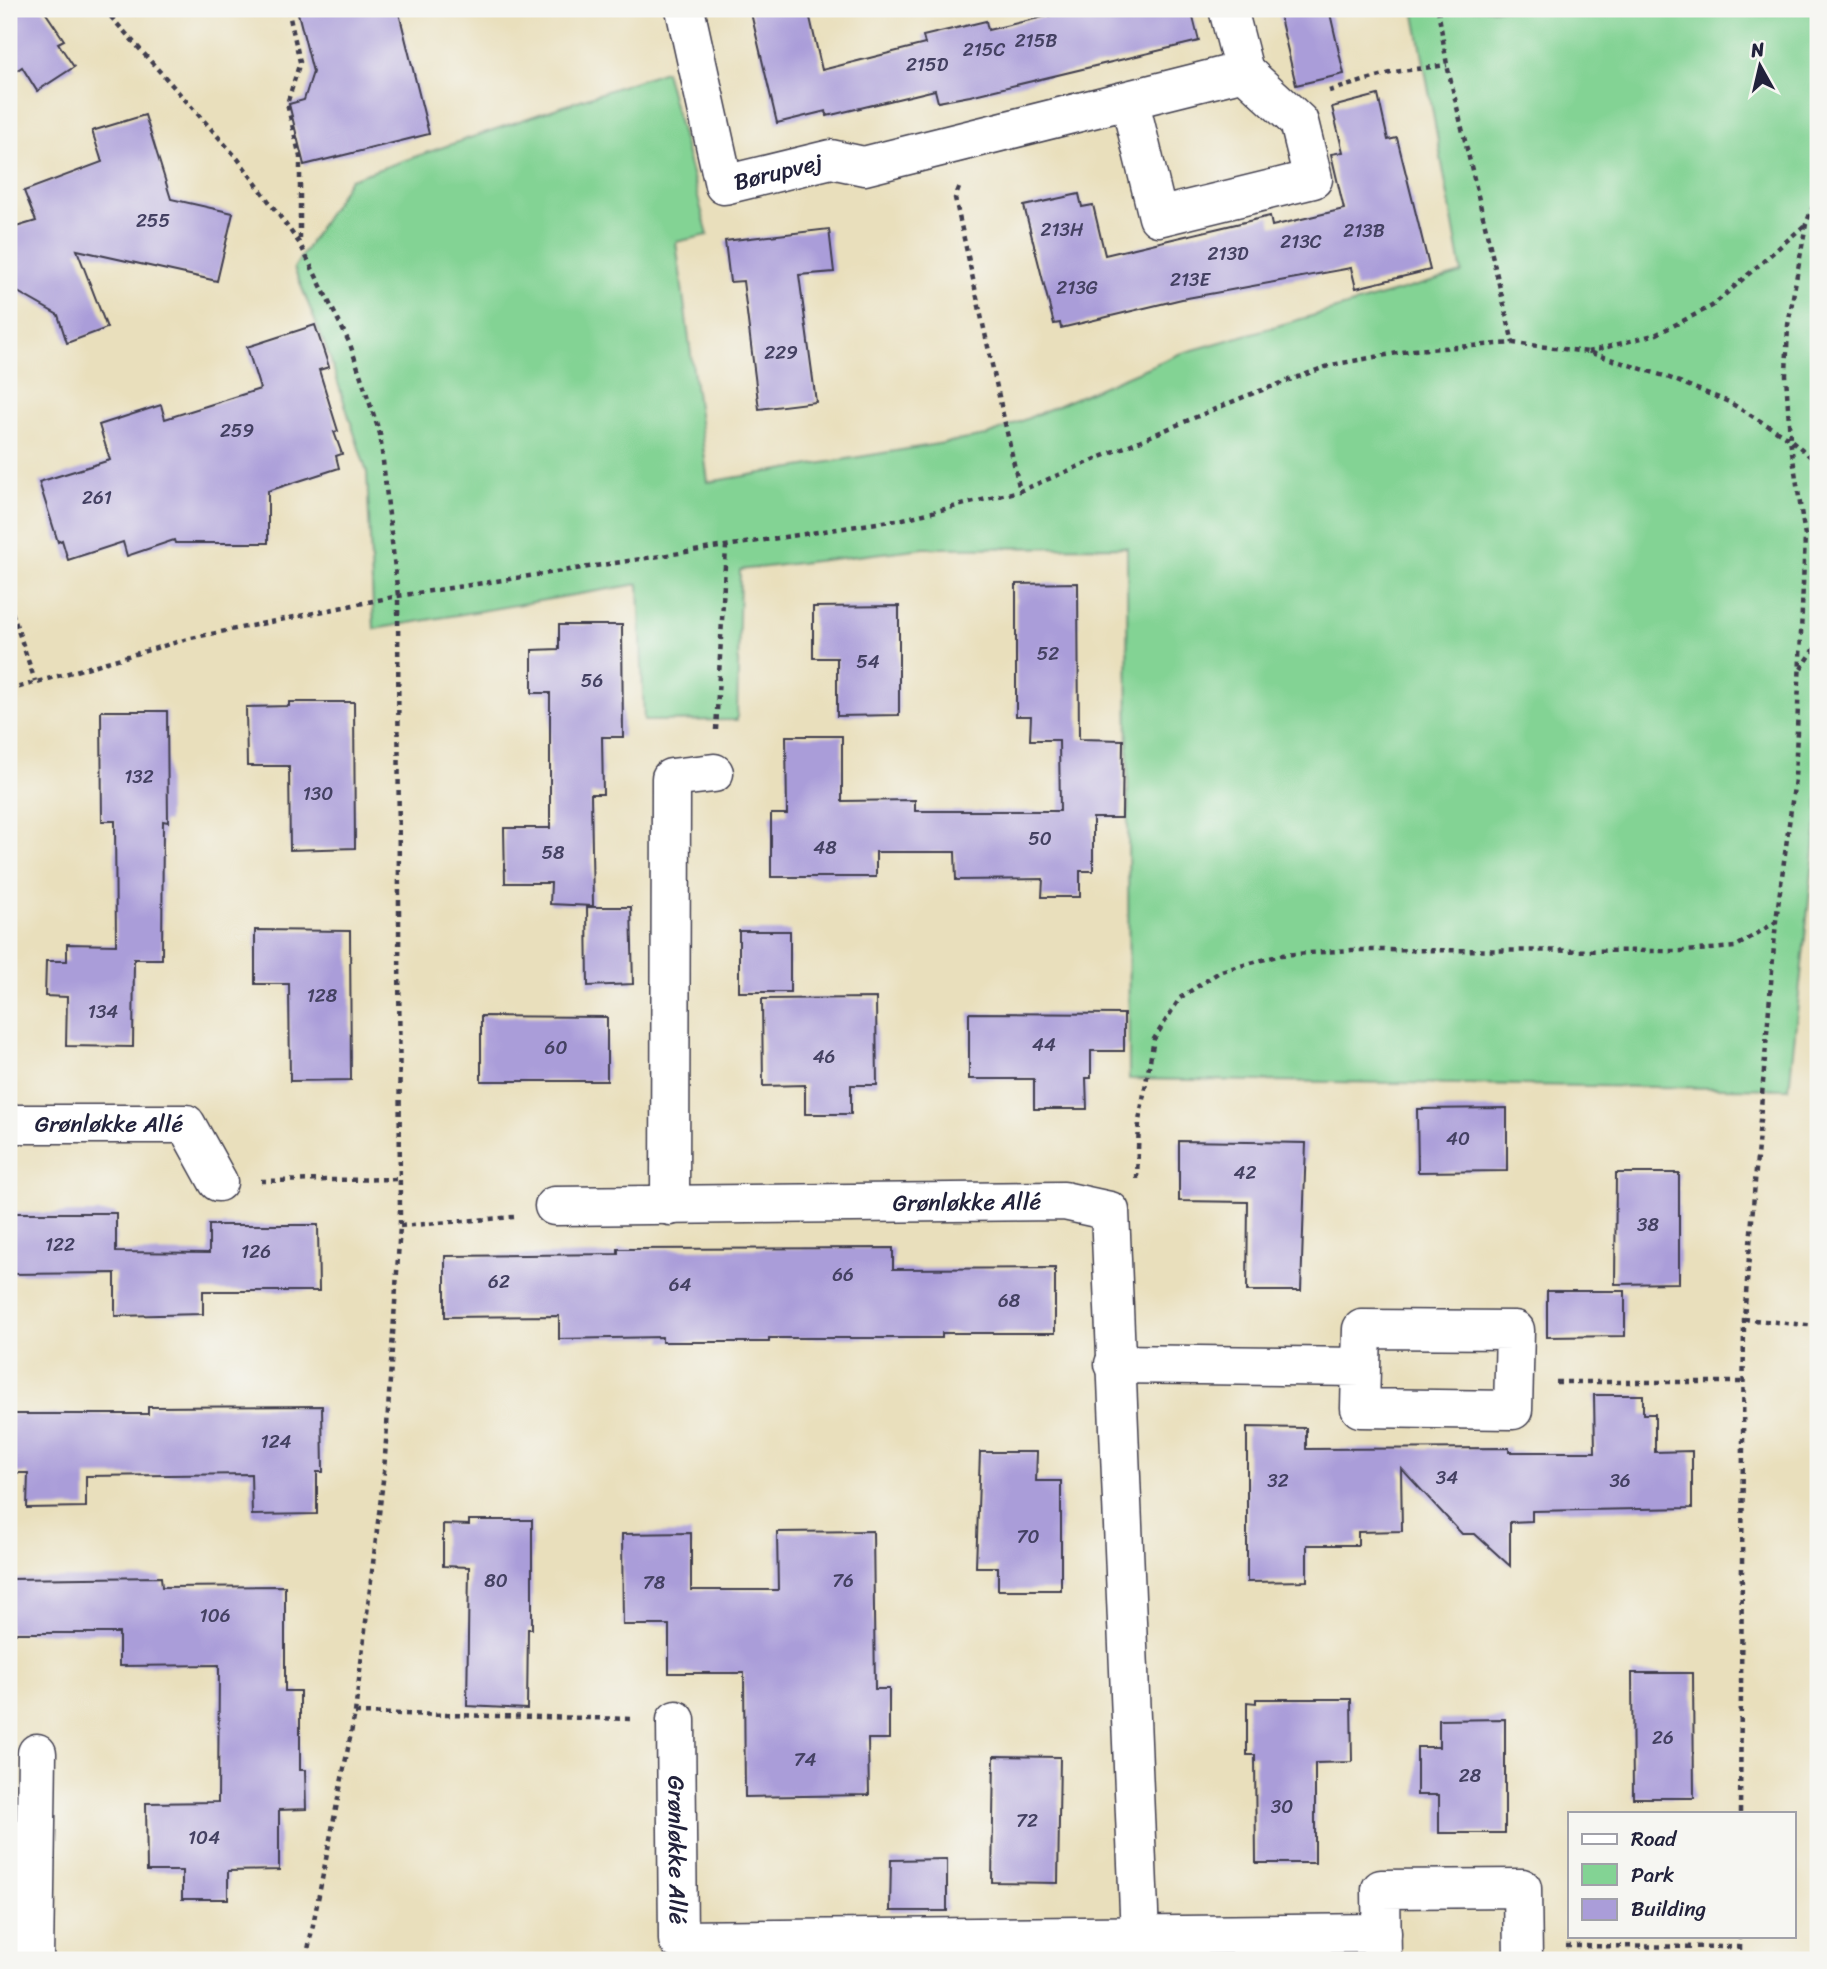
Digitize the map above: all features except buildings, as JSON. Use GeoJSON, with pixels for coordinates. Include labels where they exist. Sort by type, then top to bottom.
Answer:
{"type":"FeatureCollection","features":[{"type":"Feature","properties":{"kind":"street","name":"Børupvej"},"geometry":{"type":"LineString","coordinates":[[685,9],[723,185],[831,159],[864,166],[1130,102],[1244,71]]}},
{"type":"Feature","properties":{"kind":"street"},"geometry":{"type":"LineString","coordinates":[[1130,102],[1158,217],[1313,179],[1299,122],[1244,71],[1228,9]]}},
{"type":"Feature","properties":{"kind":"street"},"geometry":{"type":"LineString","coordinates":[[670,1206],[671,778],[714,773]]}},
{"type":"Feature","properties":{"kind":"street","name":"Grønløkke Allé"},"geometry":{"type":"LineString","coordinates":[[9,1124],[186,1124],[218,1182]]}},
{"type":"Feature","properties":{"kind":"street","name":"Grønløkke Allé"},"geometry":{"type":"LineString","coordinates":[[554,1206],[1064,1201],[1110,1211]]}},
{"type":"Feature","properties":{"kind":"street"},"geometry":{"type":"LineString","coordinates":[[1110,1211],[1114,1364],[1140,1948]]}},
{"type":"Feature","properties":{"kind":"street"},"geometry":{"type":"LineString","coordinates":[[1362,1329],[1515,1330],[1513,1410],[1360,1408],[1361,1367],[1362,1329]]}},
{"type":"Feature","properties":{"kind":"street"},"geometry":{"type":"LineString","coordinates":[[1114,1364],[1361,1367]]}},
{"type":"Feature","properties":{"kind":"street","name":"Grønløkke Allé"},"geometry":{"type":"LineString","coordinates":[[676,1720],[678,1940],[1140,1948],[1382,1946],[1381,1889],[1522,1888],[1523,1953]]}},
{"type":"Feature","properties":{"kind":"street"},"geometry":{"type":"LineString","coordinates":[[34,1960],[37,1752]]}},
{"type":"Feature","properties":{"kind":"path"},"geometry":{"type":"LineString","coordinates":[[104,9],[238,159],[300,244],[349,344],[380,434],[398,596],[400,1226],[384,1472],[355,1713],[306,1960]]}},
{"type":"Feature","properties":{"kind":"path"},"geometry":{"type":"LineString","coordinates":[[288,9],[300,62],[287,104],[300,157],[300,244]]}},
{"type":"Feature","properties":{"kind":"path"},"geometry":{"type":"LineString","coordinates":[[1438,9],[1447,65],[1513,343]]}},
{"type":"Feature","properties":{"kind":"path"},"geometry":{"type":"LineString","coordinates":[[1281,105],[1394,72],[1447,65]]}},
{"type":"Feature","properties":{"kind":"path"},"geometry":{"type":"LineString","coordinates":[[1740,1812],[1744,1319],[1776,921],[1795,779],[1805,536],[1790,439],[1786,376],[1788,325],[1806,224],[1818,194]]}},
{"type":"Feature","properties":{"kind":"path"},"geometry":{"type":"LineString","coordinates":[[955,198],[1020,491]]}},
{"type":"Feature","properties":{"kind":"path"},"geometry":{"type":"LineString","coordinates":[[1588,352],[1657,334],[1712,306],[1806,224]]}},
{"type":"Feature","properties":{"kind":"path"},"geometry":{"type":"LineString","coordinates":[[9,690],[191,638],[398,596],[903,519],[1020,491],[1247,396],[1331,365],[1414,350],[1513,343],[1588,352],[1667,377],[1729,402],[1790,439],[1818,463]]}},
{"type":"Feature","properties":{"kind":"path"},"geometry":{"type":"LineString","coordinates":[[714,773],[726,547]]}},
{"type":"Feature","properties":{"kind":"path"},"geometry":{"type":"LineString","coordinates":[[9,603],[35,681]]}},
{"type":"Feature","properties":{"kind":"path"},"geometry":{"type":"LineString","coordinates":[[1800,671],[1818,644]]}},
{"type":"Feature","properties":{"kind":"path"},"geometry":{"type":"LineString","coordinates":[[1110,1211],[1137,1179],[1139,1121],[1154,1040],[1181,998],[1221,971],[1281,955],[1352,950],[1685,951],[1735,947],[1776,921]]}},
{"type":"Feature","properties":{"kind":"path"},"geometry":{"type":"LineString","coordinates":[[218,1182],[400,1180]]}},
{"type":"Feature","properties":{"kind":"path"},"geometry":{"type":"LineString","coordinates":[[400,1226],[541,1215],[554,1206]]}},
{"type":"Feature","properties":{"kind":"path"},"geometry":{"type":"LineString","coordinates":[[1744,1319],[1818,1326]]}},
{"type":"Feature","properties":{"kind":"path"},"geometry":{"type":"LineString","coordinates":[[1514,1383],[1744,1382]]}},
{"type":"Feature","properties":{"kind":"path"},"geometry":{"type":"LineString","coordinates":[[355,1713],[676,1720]]}},
{"type":"Feature","properties":{"kind":"path"},"geometry":{"type":"LineString","coordinates":[[1740,1938],[1740,1960]]}},
{"type":"Feature","properties":{"kind":"path"},"geometry":{"type":"LineString","coordinates":[[1523,1953],[1740,1947]]}},
{"type":"Feature","properties":{"kind":"green space"},"geometry":{"type":"Polygon","coordinates":[[[1414,9],[1818,9],[1818,814],[1789,1089],[1129,1079],[1127,547],[924,548],[740,570],[737,720],[644,721],[639,584],[374,629],[367,473],[330,358],[294,268],[350,179],[665,71],[708,235],[676,242],[708,482],[986,436],[1179,354],[1462,273],[1414,9]]]}}]}
